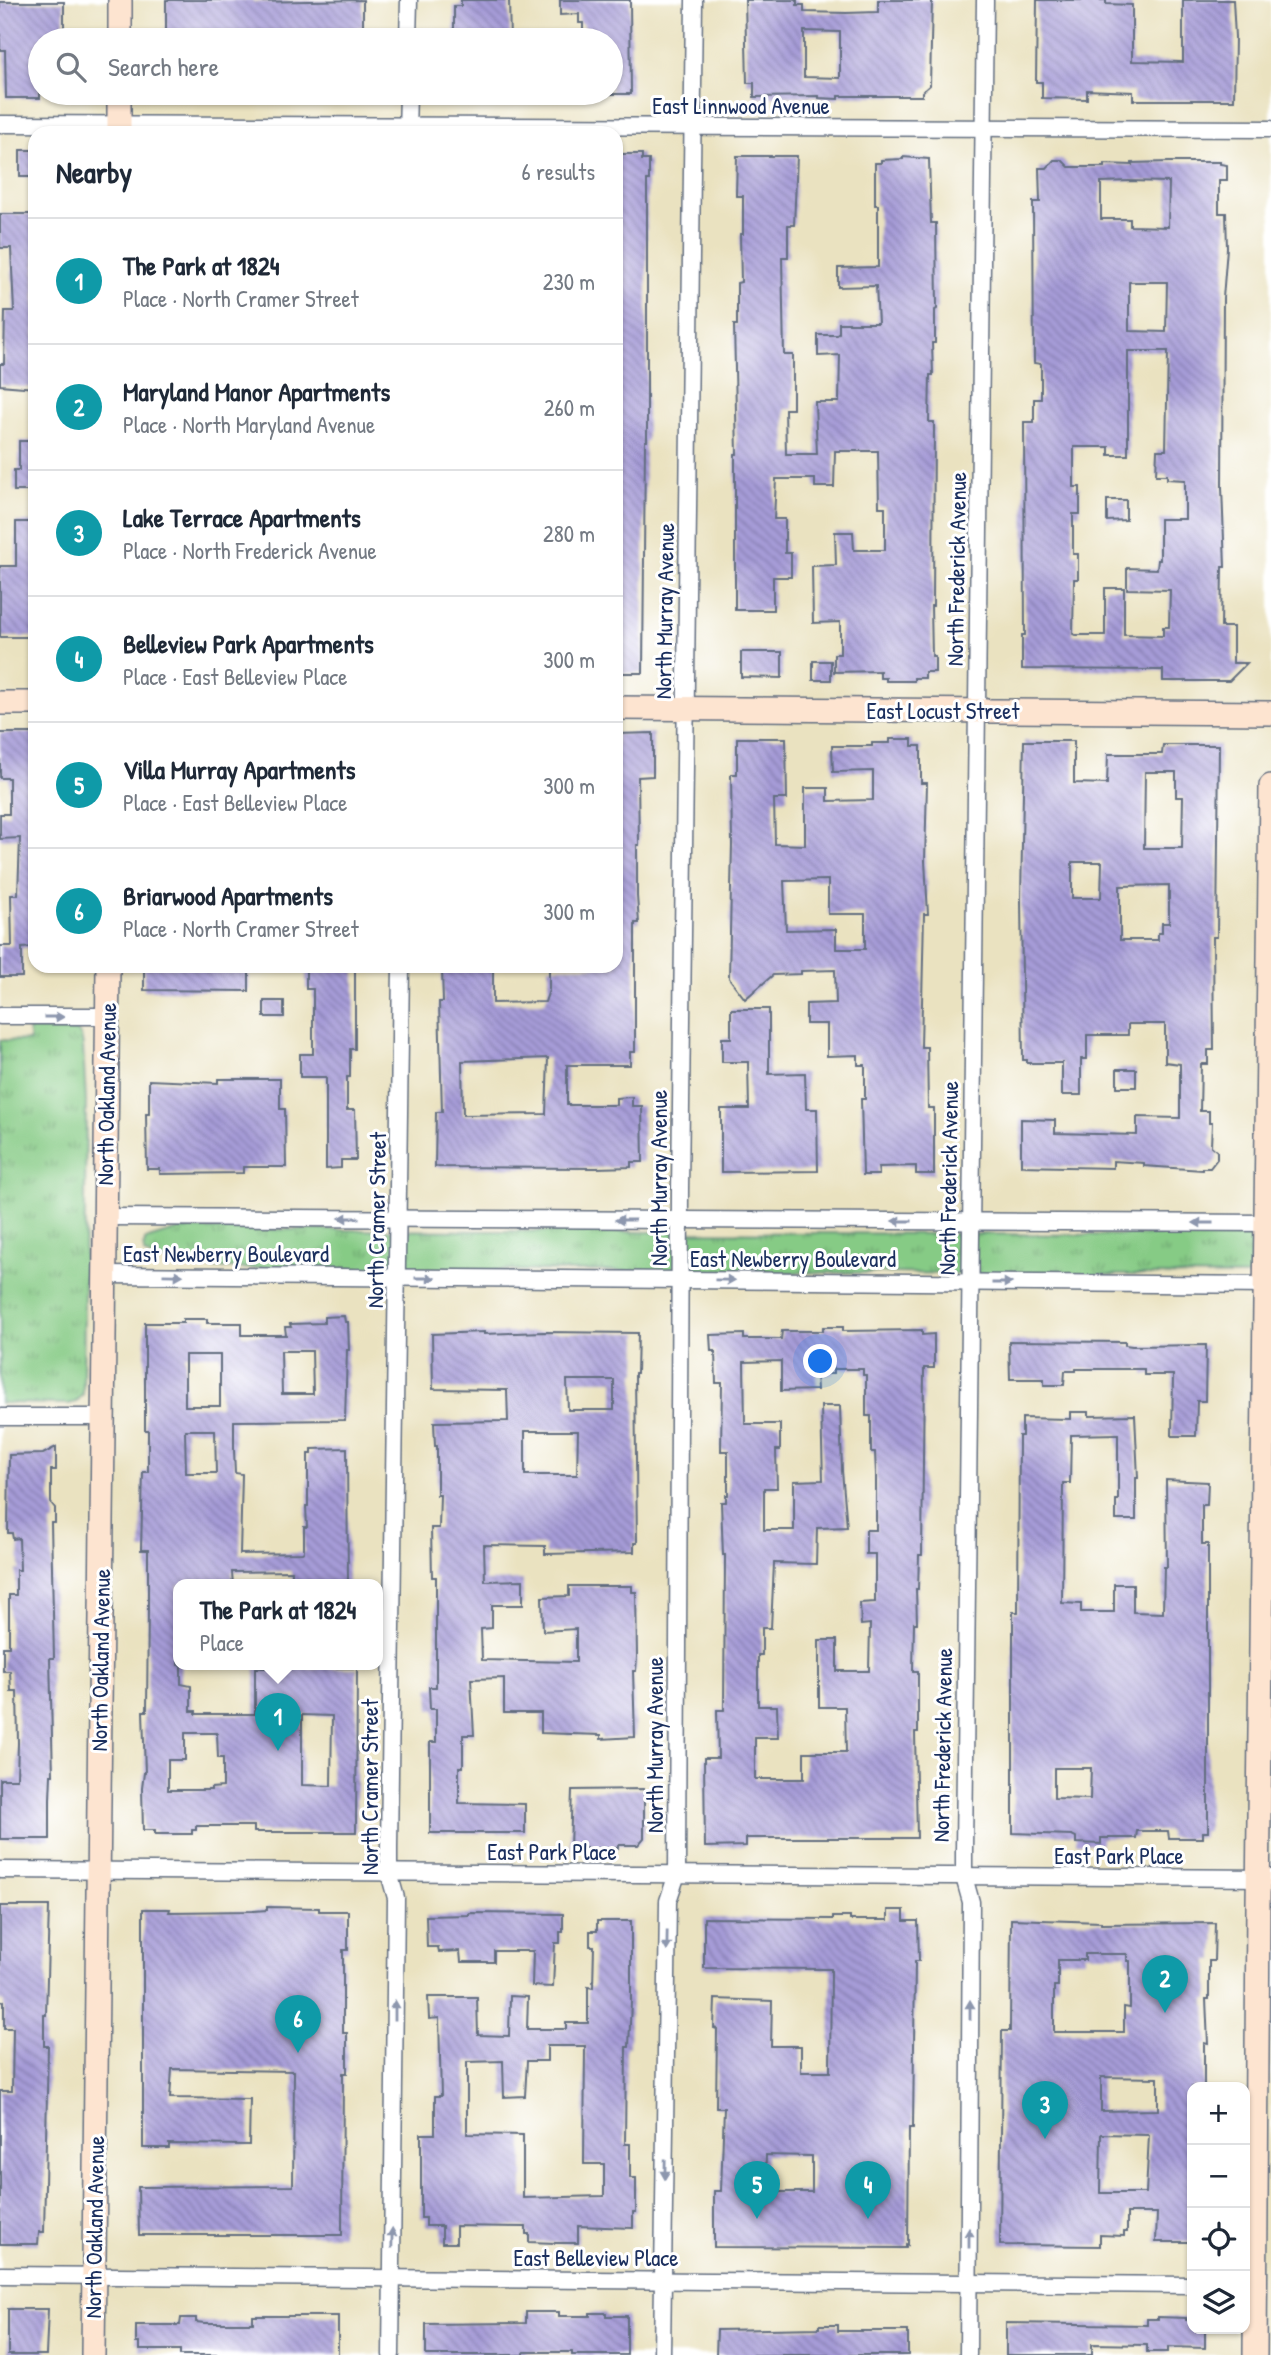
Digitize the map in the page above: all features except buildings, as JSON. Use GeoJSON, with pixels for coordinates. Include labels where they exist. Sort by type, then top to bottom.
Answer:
{"type":"FeatureCollection","features":[{"type":"Feature","properties":{"kind":"main road"},"geometry":{"type":"LineString","coordinates":[[120,0],[120,28]]}},
{"type":"Feature","properties":{"kind":"main road"},"geometry":{"type":"LineString","coordinates":[[119,105],[119,126]]}},
{"type":"Feature","properties":{"kind":"main road"},"geometry":{"type":"LineString","coordinates":[[0,703],[28,703]]}},
{"type":"Feature","properties":{"kind":"main road","name":"East Locust Street"},"geometry":{"type":"LineString","coordinates":[[623,708],[1271,713]]}},
{"type":"Feature","properties":{"kind":"main road"},"geometry":{"type":"LineString","coordinates":[[1255,2355],[1265,1878],[1271,786]]}},
{"type":"Feature","properties":{"kind":"main road","name":"North Oakland Avenue"},"geometry":{"type":"LineString","coordinates":[[93,2355],[108,973]]}},
{"type":"Feature","properties":{"kind":"street"},"geometry":{"type":"LineString","coordinates":[[408,28],[409,0]]}},
{"type":"Feature","properties":{"kind":"street","name":"North Murray Avenue"},"geometry":{"type":"LineString","coordinates":[[662,2355],[668,1901],[677,1874],[680,1220],[694,0]]}},
{"type":"Feature","properties":{"kind":"street","name":"North Frederick Avenue"},"geometry":{"type":"LineString","coordinates":[[968,2355],[971,1902],[964,1877],[985,0]]}},
{"type":"Feature","properties":{"kind":"street"},"geometry":{"type":"LineString","coordinates":[[407,126],[408,105]]}},
{"type":"Feature","properties":{"kind":"street","name":"East Linnwood Avenue"},"geometry":{"type":"LineString","coordinates":[[0,124],[48,126]]}},
{"type":"Feature","properties":{"kind":"street","name":"East Linnwood Avenue"},"geometry":{"type":"LineString","coordinates":[[623,128],[1271,129]]}},
{"type":"Feature","properties":{"kind":"street","name":"North Cramer Street"},"geometry":{"type":"LineString","coordinates":[[391,2355],[396,1898],[389,1873],[401,973]]}},
{"type":"Feature","properties":{"kind":"street"},"geometry":{"type":"LineString","coordinates":[[0,1016],[107,1016]]}},
{"type":"Feature","properties":{"kind":"street","name":"East Newberry Boulevard"},"geometry":{"type":"LineString","coordinates":[[105,1217],[1268,1223]]}},
{"type":"Feature","properties":{"kind":"street","name":"East Newberry Boulevard"},"geometry":{"type":"LineString","coordinates":[[104,1275],[1268,1285]]}},
{"type":"Feature","properties":{"kind":"street"},"geometry":{"type":"LineString","coordinates":[[0,1417],[103,1418]]}},
{"type":"Feature","properties":{"kind":"street","name":"East Park Place"},"geometry":{"type":"LineString","coordinates":[[0,1870],[1265,1878]]}},
{"type":"Feature","properties":{"kind":"street","name":"East Belleview Place"},"geometry":{"type":"LineString","coordinates":[[0,2275],[1187,2285]]}},
{"type":"Feature","properties":{"kind":"green space"},"geometry":{"type":"Polygon","coordinates":[[[28,1029],[77,1031],[83,1046],[86,1101],[83,1394],[76,1402],[69,1404],[0,1403],[0,1040],[30,1041],[28,1029]]]}},
{"type":"Feature","properties":{"kind":"green space"},"geometry":{"type":"Polygon","coordinates":[[[181,1229],[1271,1236],[1271,1276],[202,1268],[152,1258],[144,1253],[145,1240],[181,1229]]]}},
{"type":"Feature","properties":{"kind":"place","name":"The Park at 1824"},"geometry":{"type":"Point","coordinates":[278,1751]}},
{"type":"Feature","properties":{"kind":"place","name":"Maryland Manor Apartments"},"geometry":{"type":"Point","coordinates":[1165,2013]}},
{"type":"Feature","properties":{"kind":"place","name":"Briarwood Apartments"},"geometry":{"type":"Point","coordinates":[298,2053]}},
{"type":"Feature","properties":{"kind":"place","name":"Lake Terrace Apartments"},"geometry":{"type":"Point","coordinates":[1045,2139]}},
{"type":"Feature","properties":{"kind":"place","name":"Villa Murray Apartments"},"geometry":{"type":"Point","coordinates":[757,2219]}},
{"type":"Feature","properties":{"kind":"place","name":"Belleview Park Apartments"},"geometry":{"type":"Point","coordinates":[868,2219]}}]}
